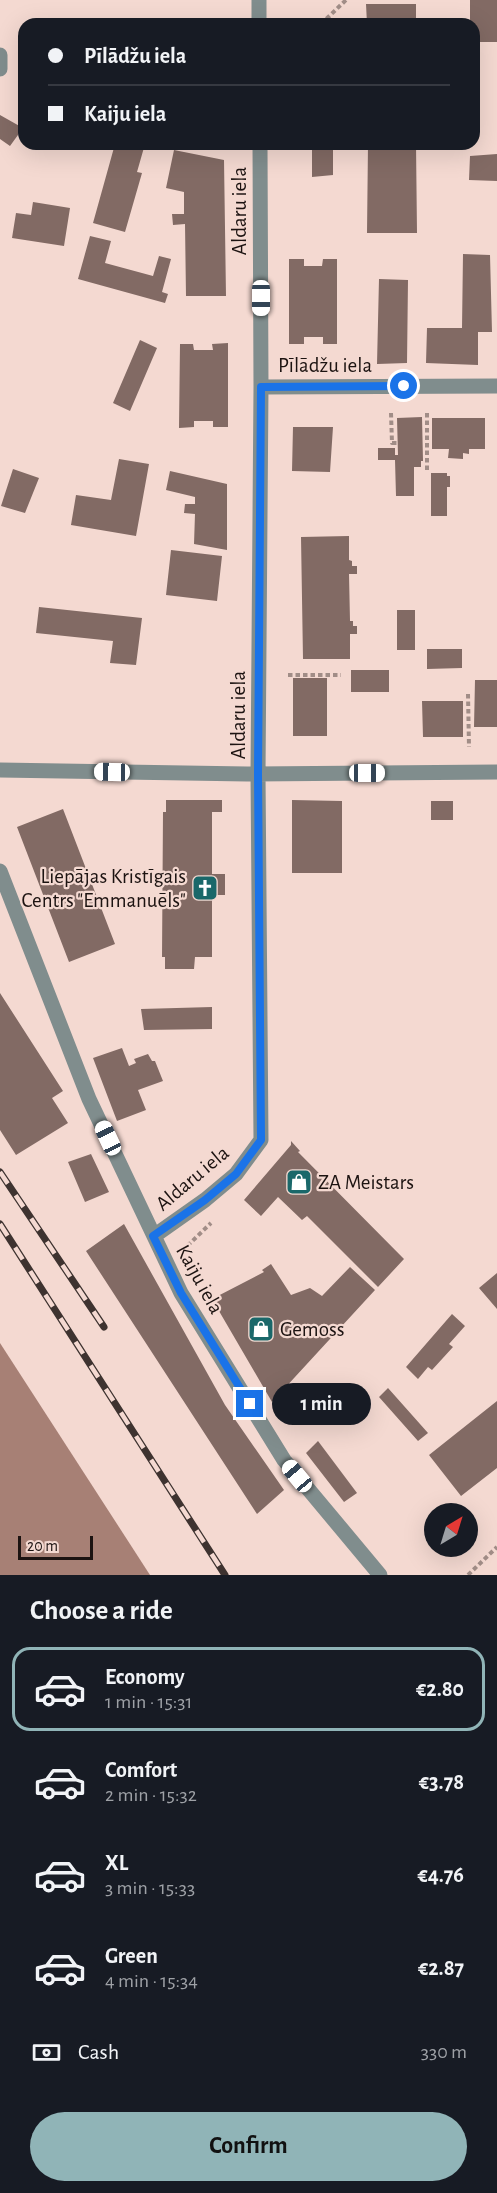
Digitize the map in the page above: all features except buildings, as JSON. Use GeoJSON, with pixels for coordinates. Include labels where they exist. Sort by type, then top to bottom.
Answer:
{"type":"FeatureCollection","features":[{"type":"Feature","properties":{"kind":"street"},"geometry":{"type":"LineString","coordinates":[[259,0],[259,18]]}},
{"type":"Feature","properties":{"kind":"street"},"geometry":{"type":"LineString","coordinates":[[0,55],[0,69]]}},
{"type":"Feature","properties":{"kind":"street","name":"Aldaru iela"},"geometry":{"type":"LineString","coordinates":[[153,1236],[205,1200],[236,1174],[261,1140],[258,774],[260,150]]}},
{"type":"Feature","properties":{"kind":"street","name":"Pīlādžu iela"},"geometry":{"type":"LineString","coordinates":[[261,387],[497,386]]}},
{"type":"Feature","properties":{"kind":"street"},"geometry":{"type":"LineString","coordinates":[[0,770],[258,774],[497,772]]}},
{"type":"Feature","properties":{"kind":"street","name":"Kaiju iela"},"geometry":{"type":"LineString","coordinates":[[0,871],[89,1099],[181,1293],[284,1460],[380,1575]]}},
{"type":"Feature","properties":{"kind":"path"},"geometry":{"type":"LineString","coordinates":[[327,18],[346,0]]}},
{"type":"Feature","properties":{"kind":"path"},"geometry":{"type":"LineString","coordinates":[[391,413],[392,443],[398,443]]}},
{"type":"Feature","properties":{"kind":"path"},"geometry":{"type":"LineString","coordinates":[[427,413],[427,470]]}},
{"type":"Feature","properties":{"kind":"path"},"geometry":{"type":"LineString","coordinates":[[288,675],[341,675]]}},
{"type":"Feature","properties":{"kind":"path"},"geometry":{"type":"LineString","coordinates":[[468,694],[469,747]]}},
{"type":"Feature","properties":{"kind":"path"},"geometry":{"type":"LineString","coordinates":[[468,1575],[497,1547]]}},
{"type":"Feature","properties":{"kind":"shaded area"},"geometry":{"type":"Polygon","coordinates":[[[0,1343],[150,1575],[0,1575],[0,1343]]]}},
{"type":"Feature","properties":{"kind":"railway"},"geometry":{"type":"LineString","coordinates":[[0,1172],[104,1327]]}},
{"type":"Feature","properties":{"kind":"railway"},"geometry":{"type":"LineString","coordinates":[[0,1224],[225,1575]]}},
{"type":"Feature","properties":{"kind":"place","name":"Liepājas Kristīgais Centrs \"Emmanuēls\""},"geometry":{"type":"Point","coordinates":[205,888]}},
{"type":"Feature","properties":{"kind":"place","name":"ZA Meistars"},"geometry":{"type":"Point","coordinates":[299,1182]}},
{"type":"Feature","properties":{"kind":"place","name":"Gemoss"},"geometry":{"type":"Point","coordinates":[261,1329]}},
{"type":"Feature","properties":{"kind":"route"},"geometry":{"type":"LineString","coordinates":[[250,1404],[181,1293],[153,1236],[205,1200],[236,1174],[261,1140],[258,774],[261,387],[404,386]]}}]}
